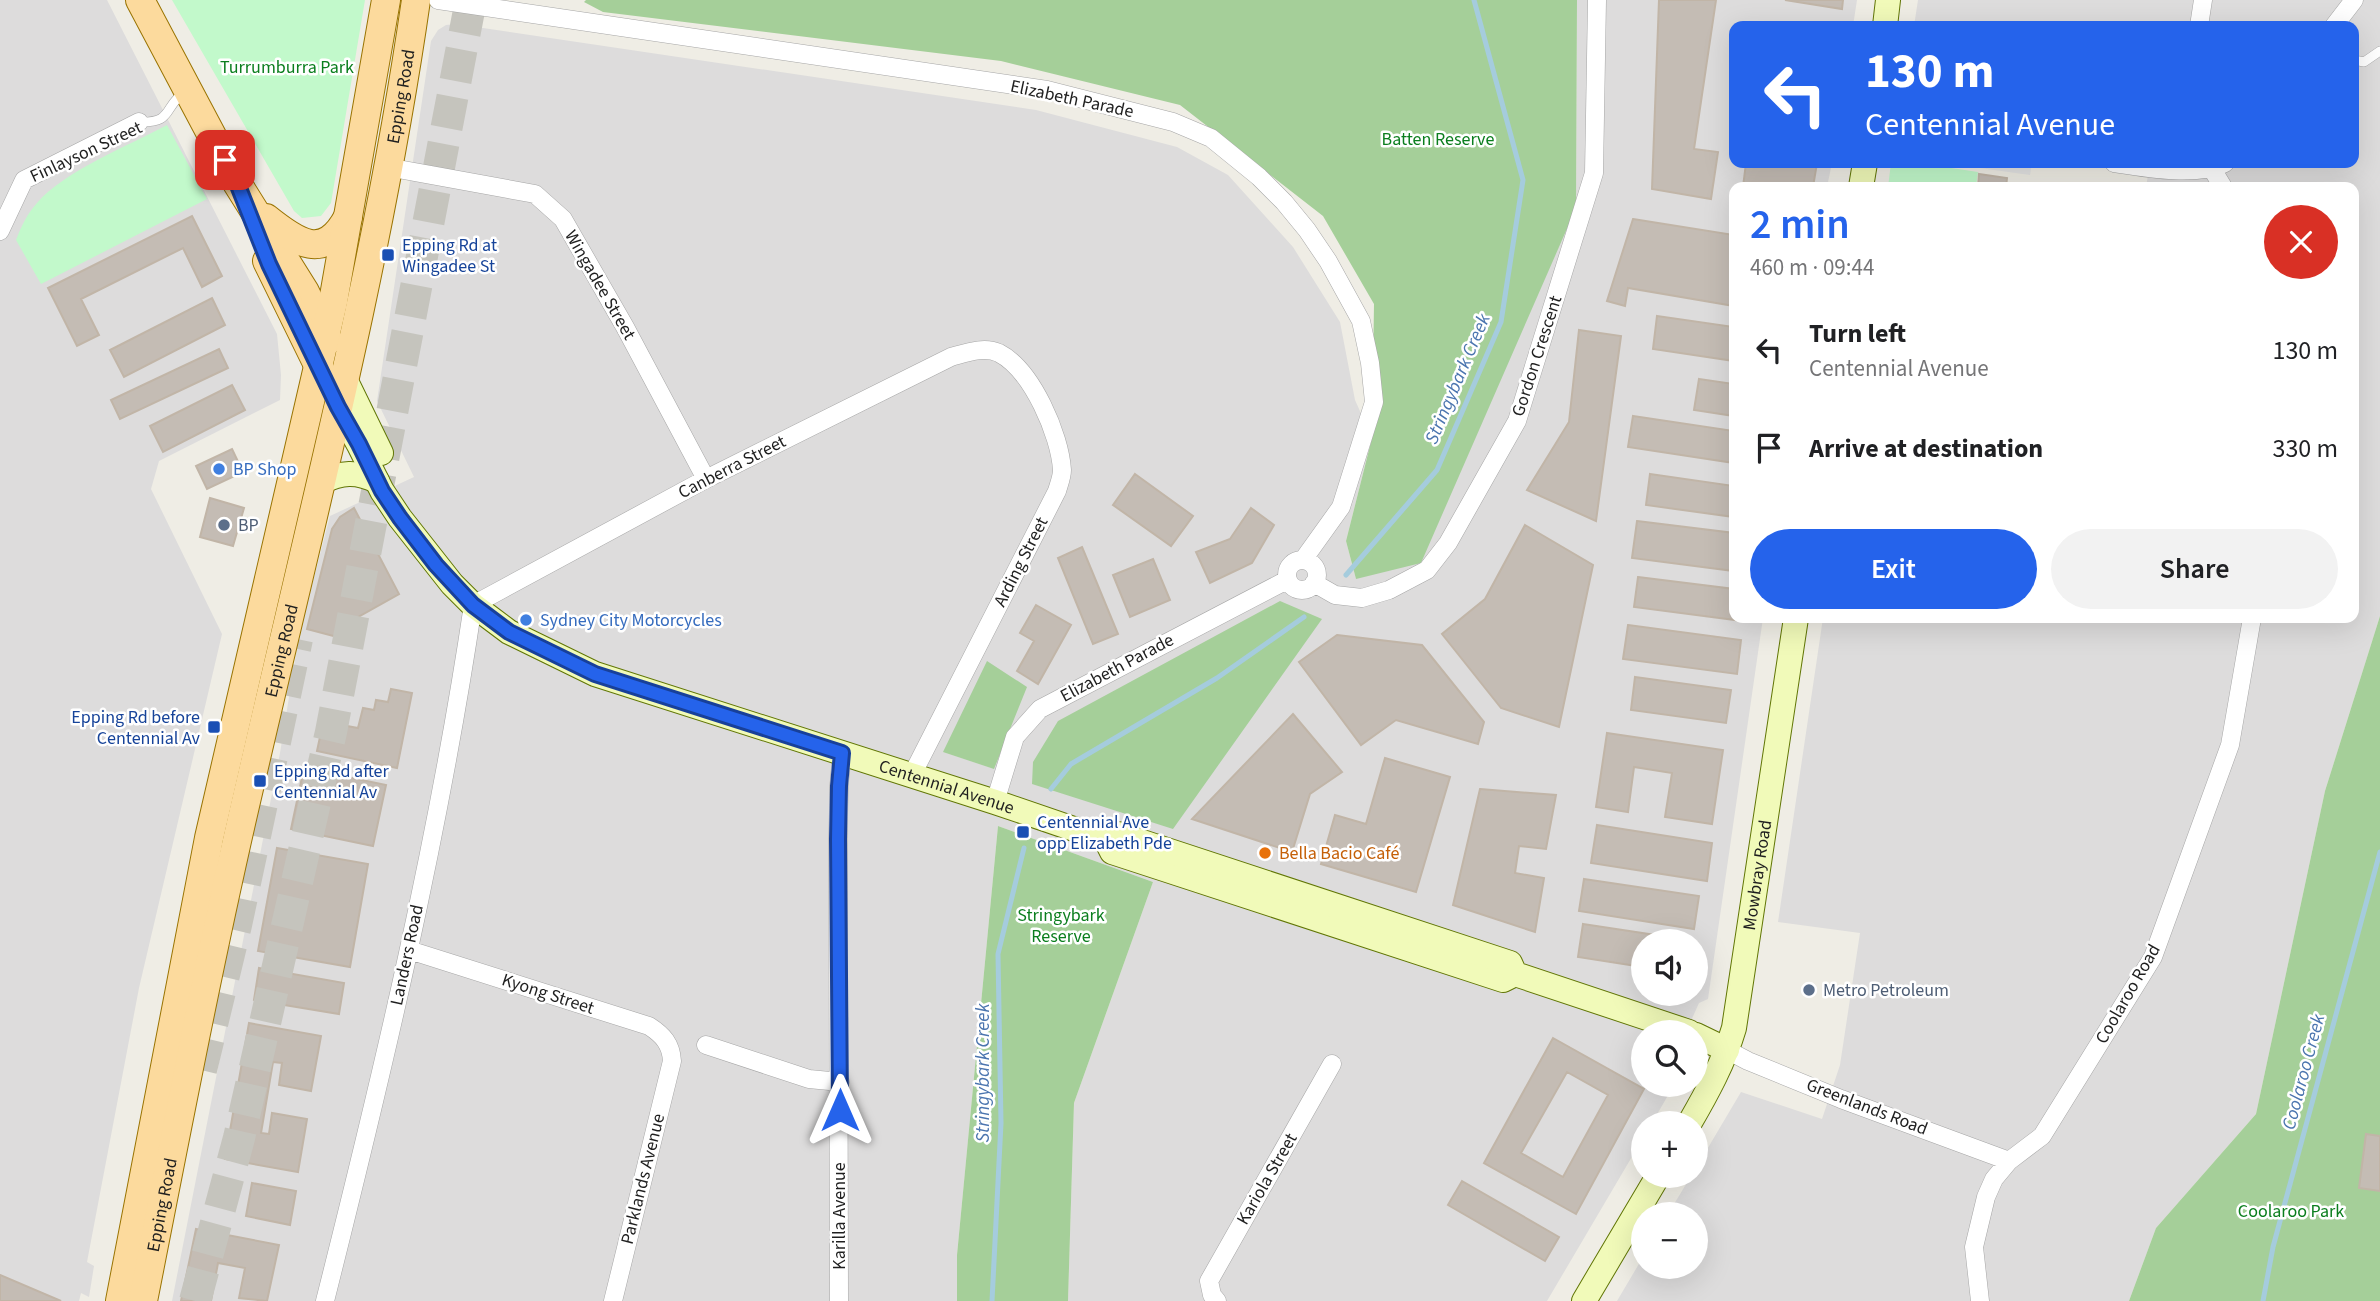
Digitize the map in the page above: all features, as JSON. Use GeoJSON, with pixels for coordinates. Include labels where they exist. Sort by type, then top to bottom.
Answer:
{"type":"FeatureCollection","features":[{"type":"Feature","properties":{"kind":"main road","name":"Centennial Avenue"},"geometry":{"type":"LineString","coordinates":[[140,0],[237,183],[305,292],[401,494],[422,545]]}},
{"type":"Feature","properties":{"kind":"main road","name":"Epping Road"},"geometry":{"type":"LineString","coordinates":[[120,1301],[209,838],[333,302],[386,0]]}},
{"type":"Feature","properties":{"kind":"main road","name":"Epping Road"},"geometry":{"type":"LineString","coordinates":[[143,1301],[249,788],[338,407],[387,167],[416,0]]}},
{"type":"Feature","properties":{"kind":"main road"},"geometry":{"type":"LineString","coordinates":[[1886,21],[1888,0]]}},
{"type":"Feature","properties":{"kind":"main road","name":"Centennial Avenue"},"geometry":{"type":"LineString","coordinates":[[237,183],[264,253],[377,481],[400,518],[452,584],[473,605],[509,632],[595,674],[1106,840],[1118,834],[1227,869],[1510,963],[1515,974],[1653,1020]]}},
{"type":"Feature","properties":{"kind":"main road"},"geometry":{"type":"LineString","coordinates":[[253,207],[287,234],[309,245],[323,244],[333,239],[348,218]]}},
{"type":"Feature","properties":{"kind":"main road"},"geometry":{"type":"LineString","coordinates":[[321,482],[340,474],[351,473],[362,474],[377,481]]}},
{"type":"Feature","properties":{"kind":"main road","name":"Mowbray Road"},"geometry":{"type":"LineString","coordinates":[[1696,1111],[1727,1050],[1735,1020],[1795,623]]}},
{"type":"Feature","properties":{"kind":"main road"},"geometry":{"type":"LineString","coordinates":[[1708,1041],[1727,1050]]}},
{"type":"Feature","properties":{"kind":"main road"},"geometry":{"type":"LineString","coordinates":[[1584,1301],[1651,1188]]}},
{"type":"Feature","properties":{"kind":"street","name":"Elizabeth Parade"},"geometry":{"type":"LineString","coordinates":[[438,0],[1047,90],[1173,122],[1211,138],[1284,202],[1307,230],[1328,261],[1361,321],[1370,363],[1374,402],[1341,507],[1303,560]]}},
{"type":"Feature","properties":{"kind":"street","name":"Gordon Crescent"},"geometry":{"type":"LineString","coordinates":[[1314,583],[1335,595],[1362,598],[1389,590],[1427,570],[1448,543],[1517,421],[1594,173],[1597,0]]}},
{"type":"Feature","properties":{"kind":"street"},"geometry":{"type":"LineString","coordinates":[[2200,21],[2203,0]]}},
{"type":"Feature","properties":{"kind":"street"},"geometry":{"type":"LineString","coordinates":[[2338,21],[2354,0]]}},
{"type":"Feature","properties":{"kind":"street","name":"Finlayson Street"},"geometry":{"type":"LineString","coordinates":[[0,231],[24,180],[139,122]]}},
{"type":"Feature","properties":{"kind":"street","name":"Wingadee Street"},"geometry":{"type":"LineString","coordinates":[[387,167],[535,194],[563,219],[625,327],[706,479]]}},
{"type":"Feature","properties":{"kind":"street","name":"Canberra Street"},"geometry":{"type":"LineString","coordinates":[[473,605],[706,479],[951,357],[984,349],[998,352]]}},
{"type":"Feature","properties":{"kind":"street","name":"Arding Street"},"geometry":{"type":"LineString","coordinates":[[912,775],[1057,491],[1063,473],[1054,430],[1031,386],[1014,364],[998,352]]}},
{"type":"Feature","properties":{"kind":"street"},"geometry":{"type":"LineString","coordinates":[[1295,561],[1310,562],[1315,568],[1317,576],[1308,589],[1292,587],[1287,580],[1289,565],[1295,561]]}},
{"type":"Feature","properties":{"kind":"street","name":"Elizabeth Parade"},"geometry":{"type":"LineString","coordinates":[[995,802],[1015,737],[1040,709],[1287,580]]}},
{"type":"Feature","properties":{"kind":"street","name":"Landers Road"},"geometry":{"type":"LineString","coordinates":[[325,1301],[409,950],[463,675],[473,605]]}},
{"type":"Feature","properties":{"kind":"street","name":"Coolaroo Road"},"geometry":{"type":"LineString","coordinates":[[1980,1301],[1974,1247],[1986,1197],[1994,1179],[2009,1161],[2042,1136],[2154,957],[2230,745],[2251,623]]}},
{"type":"Feature","properties":{"kind":"street","name":"Karilla Avenue"},"geometry":{"type":"LineString","coordinates":[[839,1301],[838,839],[842,753]]}},
{"type":"Feature","properties":{"kind":"street","name":"Kyong Street"},"geometry":{"type":"LineString","coordinates":[[409,950],[649,1026],[668,1044],[672,1057]]}},
{"type":"Feature","properties":{"kind":"street"},"geometry":{"type":"LineString","coordinates":[[706,1045],[809,1079],[840,1082]]}},
{"type":"Feature","properties":{"kind":"street","name":"Greenlands Road"},"geometry":{"type":"LineString","coordinates":[[1727,1050],[1841,1099],[2009,1161]]}},
{"type":"Feature","properties":{"kind":"street","name":"Parklands Avenue"},"geometry":{"type":"LineString","coordinates":[[613,1301],[672,1057]]}},
{"type":"Feature","properties":{"kind":"street","name":"Kariola Street"},"geometry":{"type":"LineString","coordinates":[[1215,1298],[1209,1281],[1332,1064]]}},
{"type":"Feature","properties":{"kind":"lane"},"geometry":{"type":"LineString","coordinates":[[2359,61],[2364,62],[2380,51]]}},
{"type":"Feature","properties":{"kind":"lane","name":"Finlayson Street"},"geometry":{"type":"LineString","coordinates":[[139,122],[160,120],[176,98],[188,90]]}},
{"type":"Feature","properties":{"kind":"shaded area"},"geometry":{"type":"Polygon","coordinates":[[[0,0],[107,0],[277,334],[281,375],[280,400],[159,461],[151,489],[222,634],[139,988],[87,1262],[94,1266],[89,1297],[81,1293],[79,1301],[0,1301],[0,0]]]}},
{"type":"Feature","properties":{"kind":"shaded area"},"geometry":{"type":"Polygon","coordinates":[[[1577,0],[1857,0],[1854,21],[1729,21],[1729,168],[1831,168],[1828,182],[1729,182],[1729,623],[1762,623],[1708,999],[1708,929],[1631,929],[1631,1006],[1698,1006],[1691,1020],[1631,1020],[1631,1097],[1667,1097],[1659,1111],[1631,1111],[1631,1158],[1547,1301],[1068,1301],[1074,1103],[1153,882],[998,826],[957,1255],[957,1301],[172,1301],[280,753],[299,635],[330,516],[414,477],[377,401],[431,41],[438,30],[446,25],[456,24],[1036,110],[1177,147],[1228,175],[1293,247],[1340,322],[1355,400],[1372,438],[1346,541],[1356,579],[1576,208],[1577,0]]]}},
{"type":"Feature","properties":{"kind":"shaded area"},"geometry":{"type":"Polygon","coordinates":[[[1918,0],[2380,0],[2380,616],[2325,791],[2256,1114],[2156,1228],[2129,1301],[1617,1301],[1631,1277],[1708,1279],[1708,1202],[1675,1202],[1684,1188],[1708,1188],[1708,1148],[1741,1092],[1822,1119],[1840,1065],[1860,933],[1778,922],[1822,623],[2359,623],[2359,182],[2147,182],[2149,168],[2359,168],[2359,21],[1915,21],[1918,0]]]}},
{"type":"Feature","properties":{"kind":"shaded area"},"geometry":{"type":"Polygon","coordinates":[[[1980,168],[2031,168],[2030,175],[1980,168]]]}},
{"type":"Feature","properties":{"kind":"green space","name":"Turrumburra Park"},"geometry":{"type":"Polygon","coordinates":[[[172,0],[365,0],[331,203],[321,216],[302,218],[294,211],[172,0]]]}},
{"type":"Feature","properties":{"kind":"green space","name":"Batten Reserve"},"geometry":{"type":"Polygon","coordinates":[[[1577,0],[1576,208],[1421,563],[1356,579],[1346,541],[1372,438],[1374,304],[1323,216],[1180,105],[1001,61],[603,12],[584,2],[1577,0]]]}},
{"type":"Feature","properties":{"kind":"green space"},"geometry":{"type":"Polygon","coordinates":[[[167,125],[207,199],[41,284],[16,240],[33,207],[49,191],[80,170],[167,125]]]}},
{"type":"Feature","properties":{"kind":"green space"},"geometry":{"type":"Polygon","coordinates":[[[1890,168],[1951,168],[1978,172],[1977,182],[1889,182],[1890,168]]]}},
{"type":"Feature","properties":{"kind":"green space"},"geometry":{"type":"Polygon","coordinates":[[[1280,601],[1322,619],[1173,829],[1032,784],[1033,762],[1058,721],[1280,601]]]}},
{"type":"Feature","properties":{"kind":"green space","name":"Coolaroo Park"},"geometry":{"type":"Polygon","coordinates":[[[2380,616],[2380,1301],[2129,1301],[2156,1228],[2256,1114],[2325,791],[2380,616]]]}},
{"type":"Feature","properties":{"kind":"green space"},"geometry":{"type":"Polygon","coordinates":[[[987,661],[1027,687],[994,769],[943,752],[987,661]]]}},
{"type":"Feature","properties":{"kind":"green space","name":"Stringybark Reserve"},"geometry":{"type":"Polygon","coordinates":[[[998,826],[1153,882],[1074,1103],[1068,1301],[957,1301],[957,1255],[998,826]]]}},
{"type":"Feature","properties":{"kind":"building"},"geometry":{"type":"Polygon","coordinates":[[[1659,0],[1716,0],[1694,149],[1718,152],[1711,199],[1652,189],[1659,0]]]}},
{"type":"Feature","properties":{"kind":"building"},"geometry":{"type":"Polygon","coordinates":[[[1785,0],[1843,0],[1842,9],[1785,0]]]}},
{"type":"Feature","properties":{"kind":"building"},"geometry":{"type":"Polygon","coordinates":[[[1745,168],[1816,168],[1814,182],[1744,182],[1745,168]]]}},
{"type":"Feature","properties":{"kind":"building"},"geometry":{"type":"Polygon","coordinates":[[[1979,174],[2007,178],[2007,182],[1978,182],[1979,174]]]}},
{"type":"Feature","properties":{"kind":"building"},"geometry":{"type":"Polygon","coordinates":[[[192,216],[222,276],[202,287],[183,248],[81,299],[99,335],[77,346],[48,288],[192,216]]]}},
{"type":"Feature","properties":{"kind":"building"},"geometry":{"type":"Polygon","coordinates":[[[1633,219],[1729,234],[1729,305],[1628,288],[1625,306],[1607,301],[1633,219]]]}},
{"type":"Feature","properties":{"kind":"building"},"geometry":{"type":"Polygon","coordinates":[[[212,298],[225,325],[124,377],[110,350],[212,298]]]}},
{"type":"Feature","properties":{"kind":"building"},"geometry":{"type":"Polygon","coordinates":[[[1657,316],[1729,326],[1729,360],[1653,349],[1657,316]]]}},
{"type":"Feature","properties":{"kind":"building"},"geometry":{"type":"Polygon","coordinates":[[[1579,330],[1621,336],[1596,521],[1527,490],[1569,422],[1579,330]]]}},
{"type":"Feature","properties":{"kind":"building"},"geometry":{"type":"Polygon","coordinates":[[[219,349],[228,368],[120,419],[111,400],[219,349]]]}},
{"type":"Feature","properties":{"kind":"building"},"geometry":{"type":"Polygon","coordinates":[[[1699,379],[1729,383],[1729,415],[1694,410],[1699,379]]]}},
{"type":"Feature","properties":{"kind":"building"},"geometry":{"type":"Polygon","coordinates":[[[232,385],[245,410],[163,452],[150,426],[232,385]]]}},
{"type":"Feature","properties":{"kind":"building"},"geometry":{"type":"Polygon","coordinates":[[[1633,416],[1729,430],[1729,462],[1628,447],[1633,416]]]}},
{"type":"Feature","properties":{"kind":"building","name":"BP Shop"},"geometry":{"type":"Polygon","coordinates":[[[232,449],[243,472],[207,489],[196,466],[232,449]]]}},
{"type":"Feature","properties":{"kind":"building"},"geometry":{"type":"Polygon","coordinates":[[[1135,474],[1193,516],[1171,546],[1113,505],[1135,474]]]}},
{"type":"Feature","properties":{"kind":"building"},"geometry":{"type":"Polygon","coordinates":[[[1650,474],[1729,485],[1729,516],[1646,505],[1650,474]]]}},
{"type":"Feature","properties":{"kind":"building"},"geometry":{"type":"Polygon","coordinates":[[[210,498],[244,508],[233,546],[200,537],[210,498]]]}},
{"type":"Feature","properties":{"kind":"building"},"geometry":{"type":"Polygon","coordinates":[[[354,508],[399,594],[344,625],[341,638],[307,629],[332,529],[340,517],[354,508]]]}},
{"type":"Feature","properties":{"kind":"building"},"geometry":{"type":"Polygon","coordinates":[[[1251,508],[1274,525],[1252,563],[1210,583],[1196,552],[1230,539],[1251,508]]]}},
{"type":"Feature","properties":{"kind":"building"},"geometry":{"type":"Polygon","coordinates":[[[1637,521],[1729,532],[1729,570],[1632,558],[1637,521]]]}},
{"type":"Feature","properties":{"kind":"building"},"geometry":{"type":"Polygon","coordinates":[[[1525,525],[1593,565],[1559,727],[1501,708],[1442,634],[1485,599],[1525,525]]]}},
{"type":"Feature","properties":{"kind":"building"},"geometry":{"type":"Polygon","coordinates":[[[1082,547],[1118,634],[1093,644],[1058,558],[1082,547]]]}},
{"type":"Feature","properties":{"kind":"building"},"geometry":{"type":"Polygon","coordinates":[[[1153,559],[1170,600],[1130,617],[1113,575],[1153,559]]]}},
{"type":"Feature","properties":{"kind":"building"},"geometry":{"type":"Polygon","coordinates":[[[1638,577],[1729,588],[1729,619],[1634,607],[1638,577]]]}},
{"type":"Feature","properties":{"kind":"building"},"geometry":{"type":"Polygon","coordinates":[[[1036,605],[1071,625],[1038,684],[1017,671],[1034,641],[1020,633],[1036,605]]]}},
{"type":"Feature","properties":{"kind":"building"},"geometry":{"type":"Polygon","coordinates":[[[1628,625],[1741,640],[1737,674],[1623,659],[1628,625]]]}},
{"type":"Feature","properties":{"kind":"building"},"geometry":{"type":"Polygon","coordinates":[[[1337,635],[1422,645],[1484,722],[1478,744],[1396,720],[1361,745],[1299,662],[1337,635]]]}},
{"type":"Feature","properties":{"kind":"building"},"geometry":{"type":"Polygon","coordinates":[[[1635,677],[1731,690],[1726,723],[1631,710],[1635,677]]]}},
{"type":"Feature","properties":{"kind":"building"},"geometry":{"type":"Polygon","coordinates":[[[391,689],[412,693],[397,768],[317,751],[320,737],[333,740],[336,724],[358,728],[363,708],[374,710],[376,700],[388,702],[391,689]]]}},
{"type":"Feature","properties":{"kind":"building"},"geometry":{"type":"Polygon","coordinates":[[[1293,714],[1342,772],[1310,794],[1292,852],[1192,819],[1293,714]]]}},
{"type":"Feature","properties":{"kind":"building"},"geometry":{"type":"Polygon","coordinates":[[[1607,733],[1723,750],[1712,824],[1665,817],[1672,773],[1634,767],[1628,812],[1596,807],[1607,733]]]}},
{"type":"Feature","properties":{"kind":"building"},"geometry":{"type":"Polygon","coordinates":[[[1385,758],[1450,777],[1416,892],[1321,864],[1335,815],[1366,824],[1385,758]]]}},
{"type":"Feature","properties":{"kind":"building"},"geometry":{"type":"Polygon","coordinates":[[[304,768],[386,785],[373,846],[291,829],[304,768]]]}},
{"type":"Feature","properties":{"kind":"building"},"geometry":{"type":"Polygon","coordinates":[[[1480,789],[1556,795],[1546,849],[1519,846],[1515,873],[1544,878],[1535,932],[1453,905],[1480,789]]]}},
{"type":"Feature","properties":{"kind":"building"},"geometry":{"type":"Polygon","coordinates":[[[1597,825],[1712,843],[1707,881],[1591,863],[1597,825]]]}},
{"type":"Feature","properties":{"kind":"building"},"geometry":{"type":"Polygon","coordinates":[[[277,848],[368,864],[350,967],[258,951],[277,848]]]}},
{"type":"Feature","properties":{"kind":"building"},"geometry":{"type":"Polygon","coordinates":[[[1584,879],[1699,896],[1694,929],[1579,911],[1584,879]]]}},
{"type":"Feature","properties":{"kind":"building"},"geometry":{"type":"Polygon","coordinates":[[[1583,924],[1631,931],[1631,965],[1578,957],[1583,924]]]}},
{"type":"Feature","properties":{"kind":"building"},"geometry":{"type":"Polygon","coordinates":[[[259,968],[344,983],[339,1014],[254,1000],[259,968]]]}},
{"type":"Feature","properties":{"kind":"building"},"geometry":{"type":"Polygon","coordinates":[[[249,1023],[321,1036],[311,1091],[279,1085],[282,1063],[273,1062],[261,1133],[269,1134],[272,1113],[307,1119],[298,1172],[225,1159],[249,1023]]]}},
{"type":"Feature","properties":{"kind":"building"},"geometry":{"type":"Polygon","coordinates":[[[1553,1038],[1631,1082],[1631,1097],[1640,1097],[1576,1214],[1484,1163],[1553,1038]],[[1567,1072],[1521,1153],[1563,1177],[1608,1095],[1567,1072]]]}},
{"type":"Feature","properties":{"kind":"building"},"geometry":{"type":"Polygon","coordinates":[[[2366,1134],[2380,1136],[2380,1191],[2359,1188],[2366,1134]]]}},
{"type":"Feature","properties":{"kind":"building"},"geometry":{"type":"Polygon","coordinates":[[[1462,1181],[1559,1237],[1545,1261],[1448,1205],[1462,1181]]]}},
{"type":"Feature","properties":{"kind":"building"},"geometry":{"type":"Polygon","coordinates":[[[252,1183],[296,1191],[290,1225],[246,1216],[252,1183]]]}},
{"type":"Feature","properties":{"kind":"building"},"geometry":{"type":"Polygon","coordinates":[[[196,1229],[279,1245],[267,1301],[239,1298],[245,1268],[218,1263],[211,1301],[181,1301],[196,1229]]]}},
{"type":"Feature","properties":{"kind":"building"},"geometry":{"type":"Polygon","coordinates":[[[0,1275],[61,1301],[0,1301],[0,1275]]]}},
{"type":"Feature","properties":{"kind":"waterway","name":"Stringybark Creek"},"geometry":{"type":"LineString","coordinates":[[1346,575],[1437,470],[1501,322],[1523,180],[1474,0]]}},
{"type":"Feature","properties":{"kind":"waterway","name":"Stringybark Creek"},"geometry":{"type":"LineString","coordinates":[[1051,789],[1071,764],[1217,678],[1304,617]]}},
{"type":"Feature","properties":{"kind":"waterway","name":"Stringybark Creek"},"geometry":{"type":"LineString","coordinates":[[992,1301],[1001,1123],[998,954],[1024,848]]}},
{"type":"Feature","properties":{"kind":"waterway","name":"Coolaroo Creek"},"geometry":{"type":"LineString","coordinates":[[2263,1301],[2273,1247],[2380,852]]}},
{"type":"Feature","properties":{"kind":"tunnel"},"geometry":{"type":"LineString","coordinates":[[195,1301],[239,1138],[331,732],[471,0]]}},
{"type":"Feature","properties":{"kind":"tunnel"},"geometry":{"type":"LineString","coordinates":[[201,1070],[236,925],[297,639]]}},
{"type":"Feature","properties":{"kind":"place","name":"Epping Rd at Wingadee St"},"geometry":{"type":"Point","coordinates":[388,255]}},
{"type":"Feature","properties":{"kind":"place","name":"BP Shop"},"geometry":{"type":"Point","coordinates":[219,469]}},
{"type":"Feature","properties":{"kind":"place","name":"BP"},"geometry":{"type":"Point","coordinates":[224,525]}},
{"type":"Feature","properties":{"kind":"place","name":"Sydney City Motorcycles"},"geometry":{"type":"Point","coordinates":[526,620]}},
{"type":"Feature","properties":{"kind":"place","name":"Epping Rd before Centennial Av"},"geometry":{"type":"Point","coordinates":[214,727]}},
{"type":"Feature","properties":{"kind":"place","name":"Epping Rd after Centennial Av"},"geometry":{"type":"Point","coordinates":[260,781]}},
{"type":"Feature","properties":{"kind":"place","name":"Centennial Ave opp Elizabeth Pde"},"geometry":{"type":"Point","coordinates":[1023,832]}},
{"type":"Feature","properties":{"kind":"place","name":"Bella Bacio Café"},"geometry":{"type":"Point","coordinates":[1265,853]}},
{"type":"Feature","properties":{"kind":"place","name":"Metro Petroleum"},"geometry":{"type":"Point","coordinates":[1809,990]}},
{"type":"Feature","properties":{"kind":"route"},"geometry":{"type":"LineString","coordinates":[[225,160],[269,264],[382,491],[436,565],[473,605],[509,632],[595,674],[842,753],[838,839],[840,1110]]}}]}
